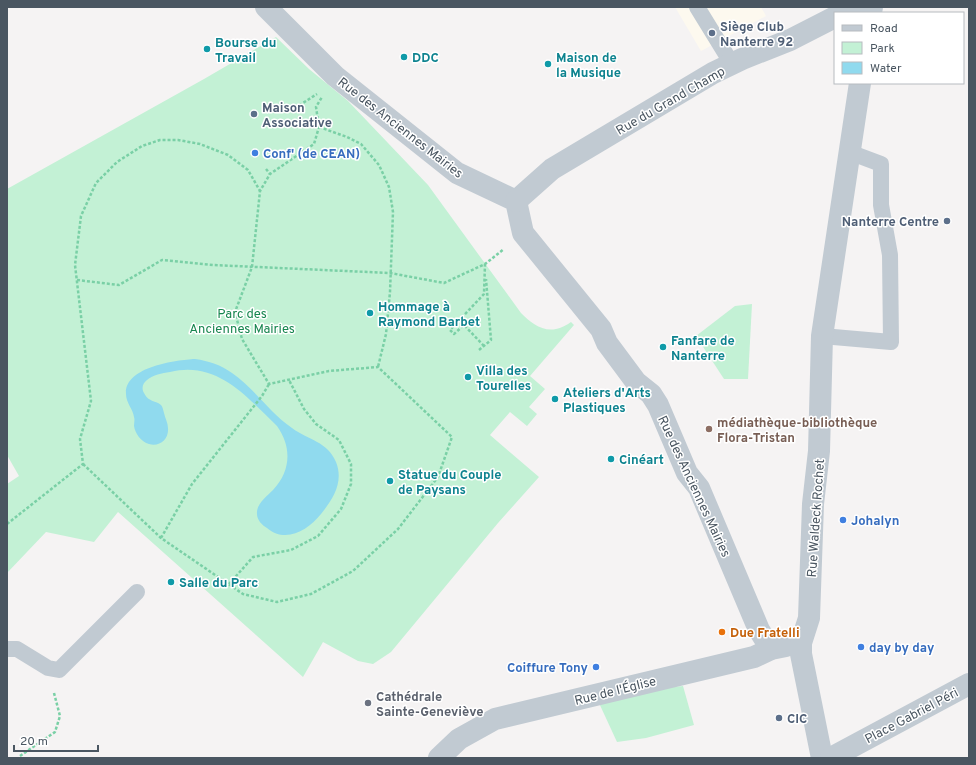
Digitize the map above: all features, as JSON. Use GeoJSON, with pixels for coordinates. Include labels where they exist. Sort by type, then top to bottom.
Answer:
{"type":"FeatureCollection","features":[{"type":"Feature","properties":{"kind":"street","name":"Rue des Anciennes Mairies"},"geometry":{"type":"LineString","coordinates":[[266,7],[335,76],[457,173],[516,201],[523,233],[601,329],[607,343],[636,382],[651,394],[658,405],[687,473],[699,488],[759,630],[771,649]]}},
{"type":"Feature","properties":{"kind":"street"},"geometry":{"type":"LineString","coordinates":[[844,12],[854,7]]}},
{"type":"Feature","properties":{"kind":"street","name":"Rue du Grand Champ"},"geometry":{"type":"LineString","coordinates":[[516,201],[552,169],[713,73],[790,40],[834,18]]}},
{"type":"Feature","properties":{"kind":"street","name":"Rue Waldeck Rochet"},"geometry":{"type":"LineString","coordinates":[[801,643],[809,618],[813,504],[819,451],[822,336],[860,84]]}},
{"type":"Feature","properties":{"kind":"street"},"geometry":{"type":"LineString","coordinates":[[801,643],[801,654],[822,758]]}},
{"type":"Feature","properties":{"kind":"street","name":"Rue de l'Église"},"geometry":{"type":"LineString","coordinates":[[440,758],[459,739],[495,719],[754,656],[771,649],[801,643]]}},
{"type":"Feature","properties":{"kind":"street","name":"Place Gabriel Péri"},"geometry":{"type":"LineString","coordinates":[[831,758],[969,684]]}},
{"type":"Feature","properties":{"kind":"lane"},"geometry":{"type":"LineString","coordinates":[[697,7],[732,64]]}},
{"type":"Feature","properties":{"kind":"lane"},"geometry":{"type":"LineString","coordinates":[[822,336],[891,342],[890,255],[881,206],[882,164],[849,152]]}},
{"type":"Feature","properties":{"kind":"lane"},"geometry":{"type":"LineString","coordinates":[[7,649],[17,649],[48,668],[59,670],[137,592]]}},
{"type":"Feature","properties":{"kind":"path"},"geometry":{"type":"LineString","coordinates":[[269,384],[242,339],[235,312],[252,267],[260,191],[270,174],[314,144],[319,127],[316,107],[335,76]]}},
{"type":"Feature","properties":{"kind":"path"},"geometry":{"type":"LineString","coordinates":[[295,108],[302,104]]}},
{"type":"Feature","properties":{"kind":"path"},"geometry":{"type":"LineString","coordinates":[[319,127],[347,137],[361,144],[379,166],[389,186],[393,212],[390,292],[387,328],[378,367]]}},
{"type":"Feature","properties":{"kind":"path"},"geometry":{"type":"LineString","coordinates":[[161,538],[192,484],[262,396],[269,384],[329,371],[378,367],[452,437],[438,477],[398,530],[353,571],[311,594],[277,602],[243,594],[161,538],[83,464],[80,439],[91,401],[75,265],[80,216],[96,182],[117,162],[142,146],[160,140],[178,140],[200,144],[228,155],[248,170],[260,191]]}},
{"type":"Feature","properties":{"kind":"path"},"geometry":{"type":"LineString","coordinates":[[266,169],[270,174]]}},
{"type":"Feature","properties":{"kind":"path"},"geometry":{"type":"LineString","coordinates":[[77,280],[119,285],[162,260],[213,265],[390,274],[444,283],[485,264]]}},
{"type":"Feature","properties":{"kind":"path"},"geometry":{"type":"LineString","coordinates":[[484,346],[464,325],[454,334],[450,330],[484,294],[485,264]]}},
{"type":"Feature","properties":{"kind":"path"},"geometry":{"type":"LineString","coordinates":[[479,350],[491,340],[485,264]]}},
{"type":"Feature","properties":{"kind":"path"},"geometry":{"type":"LineString","coordinates":[[229,584],[253,557],[291,550],[318,536],[341,509],[351,484],[351,464],[339,440],[316,424],[304,409],[289,380]]}},
{"type":"Feature","properties":{"kind":"path"},"geometry":{"type":"LineString","coordinates":[[7,524],[83,464]]}},
{"type":"Feature","properties":{"kind":"path"},"geometry":{"type":"LineString","coordinates":[[20,756],[55,732],[60,716],[48,668]]}},
{"type":"Feature","properties":{"kind":"shaded area","name":"Siège Club Nanterre 92"},"geometry":{"type":"Polygon","coordinates":[[[675,7],[761,7],[766,16],[701,51],[675,7]]]}},
{"type":"Feature","properties":{"kind":"green space","name":"Parc des Anciennes Mairies"},"geometry":{"type":"Polygon","coordinates":[[[276,37],[309,69],[348,101],[428,185],[521,313],[528,320],[541,328],[551,330],[558,329],[571,322],[574,325],[530,376],[545,389],[529,407],[537,414],[527,426],[510,412],[490,435],[539,477],[498,523],[391,652],[373,664],[358,661],[323,642],[303,677],[118,512],[94,542],[46,532],[7,573],[7,484],[19,476],[7,455],[7,189],[276,37]]]}},
{"type":"Feature","properties":{"kind":"green space"},"geometry":{"type":"Polygon","coordinates":[[[752,304],[748,379],[724,379],[696,336],[735,306],[752,304]]]}},
{"type":"Feature","properties":{"kind":"green space"},"geometry":{"type":"Polygon","coordinates":[[[683,686],[694,725],[646,738],[617,742],[599,703],[651,689],[683,686]]]}},
{"type":"Feature","properties":{"kind":"water"},"geometry":{"type":"Polygon","coordinates":[[[195,359],[215,364],[232,373],[284,422],[298,432],[322,445],[332,455],[336,462],[339,476],[336,490],[330,502],[321,514],[303,530],[289,535],[282,535],[274,533],[259,520],[257,516],[258,507],[262,500],[279,483],[286,467],[287,450],[285,442],[277,426],[242,393],[217,376],[202,371],[187,370],[158,374],[147,380],[144,383],[143,391],[150,400],[161,405],[168,426],[168,432],[163,441],[153,445],[143,441],[137,434],[134,426],[133,414],[126,394],[128,385],[133,377],[142,371],[164,363],[195,359]]]}},
{"type":"Feature","properties":{"kind":"place","name":"Siège Club Nanterre 92"},"geometry":{"type":"Point","coordinates":[712,33]}},
{"type":"Feature","properties":{"kind":"place","name":"Bourse du Travail"},"geometry":{"type":"Point","coordinates":[207,49]}},
{"type":"Feature","properties":{"kind":"place","name":"DDC"},"geometry":{"type":"Point","coordinates":[404,57]}},
{"type":"Feature","properties":{"kind":"place","name":"Maison de la Musique"},"geometry":{"type":"Point","coordinates":[548,64]}},
{"type":"Feature","properties":{"kind":"place","name":"Maison Associative"},"geometry":{"type":"Point","coordinates":[254,114]}},
{"type":"Feature","properties":{"kind":"place","name":"Conf' (de CEAN)"},"geometry":{"type":"Point","coordinates":[255,153]}},
{"type":"Feature","properties":{"kind":"place","name":"Nanterre Centre"},"geometry":{"type":"Point","coordinates":[947,221]}},
{"type":"Feature","properties":{"kind":"place","name":"Hommage à Raymond Barbet"},"geometry":{"type":"Point","coordinates":[370,313]}},
{"type":"Feature","properties":{"kind":"place","name":"Fanfare de Nanterre"},"geometry":{"type":"Point","coordinates":[663,347]}},
{"type":"Feature","properties":{"kind":"place","name":"Villa des Tourelles"},"geometry":{"type":"Point","coordinates":[468,377]}},
{"type":"Feature","properties":{"kind":"place","name":"Ateliers d'Arts Plastiques"},"geometry":{"type":"Point","coordinates":[555,399]}},
{"type":"Feature","properties":{"kind":"place","name":"médiathèque-bibliothèque Flora-Tristan"},"geometry":{"type":"Point","coordinates":[709,429]}},
{"type":"Feature","properties":{"kind":"place","name":"Cinéart"},"geometry":{"type":"Point","coordinates":[611,459]}},
{"type":"Feature","properties":{"kind":"place","name":"Statue du Couple de Paysans"},"geometry":{"type":"Point","coordinates":[390,481]}},
{"type":"Feature","properties":{"kind":"place","name":"Johalyn"},"geometry":{"type":"Point","coordinates":[843,520]}},
{"type":"Feature","properties":{"kind":"place","name":"Salle du Parc"},"geometry":{"type":"Point","coordinates":[171,582]}},
{"type":"Feature","properties":{"kind":"place","name":"Due Fratelli"},"geometry":{"type":"Point","coordinates":[722,632]}},
{"type":"Feature","properties":{"kind":"place","name":"day by day"},"geometry":{"type":"Point","coordinates":[861,647]}},
{"type":"Feature","properties":{"kind":"place","name":"Coiffure Tony"},"geometry":{"type":"Point","coordinates":[596,667]}},
{"type":"Feature","properties":{"kind":"place","name":"Cathédrale Sainte-Geneviève"},"geometry":{"type":"Point","coordinates":[368,703]}},
{"type":"Feature","properties":{"kind":"place","name":"CIC"},"geometry":{"type":"Point","coordinates":[779,718]}}]}
